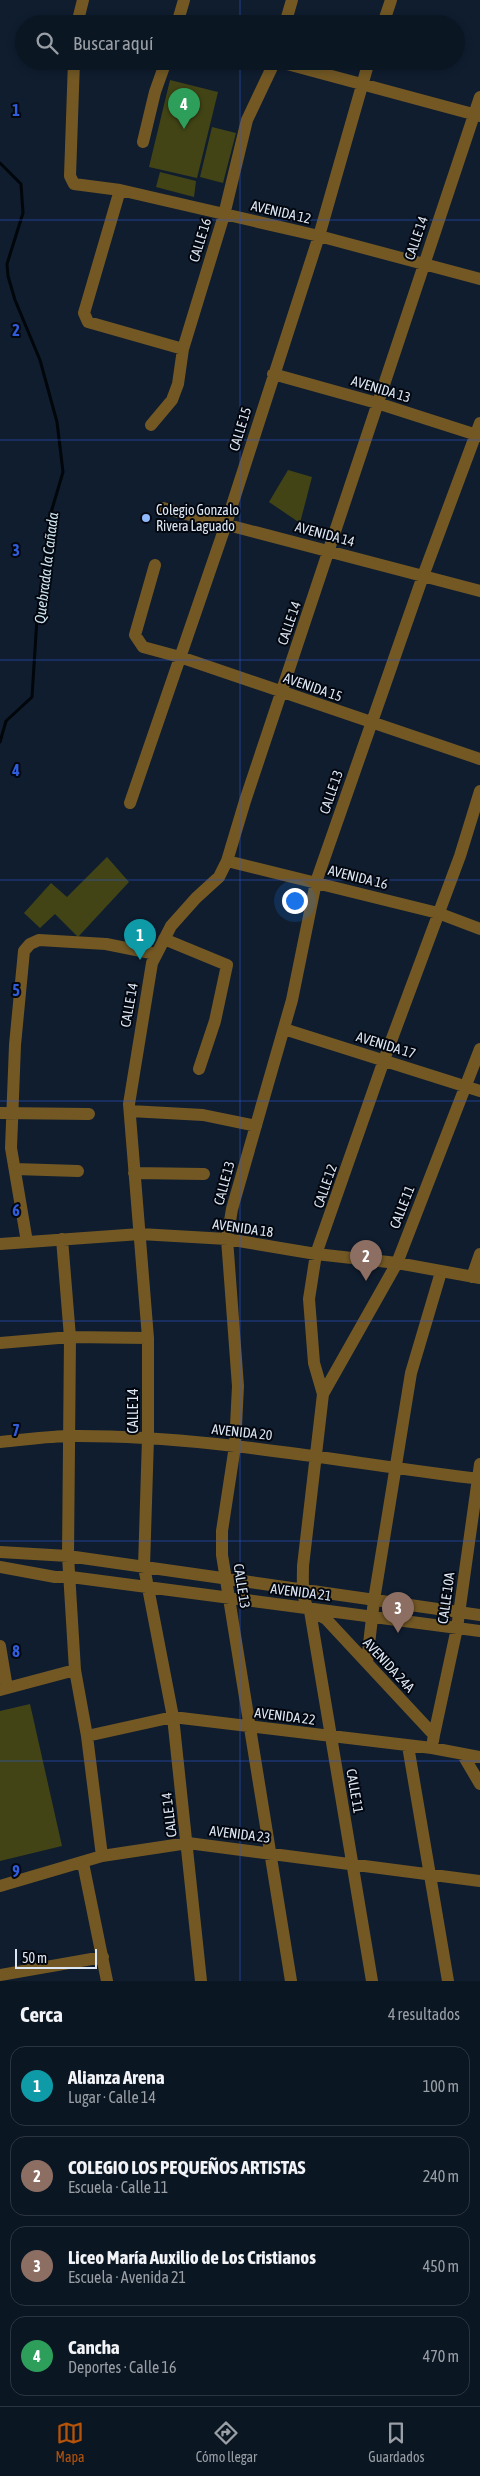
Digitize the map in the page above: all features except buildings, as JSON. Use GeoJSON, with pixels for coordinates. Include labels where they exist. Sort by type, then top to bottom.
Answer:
{"type":"FeatureCollection","features":[{"type":"Feature","properties":{"kind":"street"},"geometry":{"type":"LineString","coordinates":[[79,15],[83,0]]}},
{"type":"Feature","properties":{"kind":"street"},"geometry":{"type":"LineString","coordinates":[[180,15],[184,0]]}},
{"type":"Feature","properties":{"kind":"street"},"geometry":{"type":"LineString","coordinates":[[288,15],[292,0]]}},
{"type":"Feature","properties":{"kind":"street"},"geometry":{"type":"LineString","coordinates":[[386,15],[391,0]]}},
{"type":"Feature","properties":{"kind":"street","name":"AVENIDA 12"},"geometry":{"type":"LineString","coordinates":[[74,70],[70,176],[74,184],[120,190],[319,236],[480,279]]}},
{"type":"Feature","properties":{"kind":"street"},"geometry":{"type":"LineString","coordinates":[[144,142],[155,92],[163,70]]}},
{"type":"Feature","properties":{"kind":"street","name":"CALLE 16"},"geometry":{"type":"LineString","coordinates":[[151,425],[172,400],[178,384],[183,349],[224,215],[247,120],[272,70]]}},
{"type":"Feature","properties":{"kind":"street"},"geometry":{"type":"LineString","coordinates":[[311,70],[477,115]]}},
{"type":"Feature","properties":{"kind":"street","name":"CALLE 15"},"geometry":{"type":"LineString","coordinates":[[130,803],[226,524],[319,236],[366,70]]}},
{"type":"Feature","properties":{"kind":"street","name":"CALLE 14"},"geometry":{"type":"LineString","coordinates":[[200,1981],[188,1842],[173,1717],[144,1566],[148,1438],[148,1338],[130,1111],[138,1036],[152,963],[156,954],[171,926],[196,898],[219,877],[226,861],[281,692],[330,551],[423,264],[477,115],[480,97]]}},
{"type":"Feature","properties":{"kind":"street"},"geometry":{"type":"LineString","coordinates":[[120,190],[84,313],[88,322],[183,349]]}},
{"type":"Feature","properties":{"kind":"street","name":"AVENIDA 13"},"geometry":{"type":"LineString","coordinates":[[273,374],[479,432]]}},
{"type":"Feature","properties":{"kind":"street","name":"CALLE 13"},"geometry":{"type":"LineString","coordinates":[[291,1981],[222,1555],[222,1532],[235,1446],[238,1386],[227,1240],[232,1208],[292,1000],[316,882],[423,576],[479,432]]}},
{"type":"Feature","properties":{"kind":"street","name":"AVENIDA 14"},"geometry":{"type":"LineString","coordinates":[[163,508],[480,591]]}},
{"type":"Feature","properties":{"kind":"street","name":"AVENIDA 15"},"geometry":{"type":"LineString","coordinates":[[155,565],[135,635],[143,647],[480,759]]}},
{"type":"Feature","properties":{"kind":"street","name":"CALLE 12"},"geometry":{"type":"LineString","coordinates":[[308,1610],[304,1589],[303,1566],[314,1455],[323,1394],[314,1363],[309,1299],[316,1254],[384,1060],[460,856],[480,790]]}},
{"type":"Feature","properties":{"kind":"street","name":"AVENIDA 16"},"geometry":{"type":"LineString","coordinates":[[226,861],[438,913],[480,930]]}},
{"type":"Feature","properties":{"kind":"street"},"geometry":{"type":"LineString","coordinates":[[164,939],[224,962],[227,965],[215,1021],[199,1069]]}},
{"type":"Feature","properties":{"kind":"street"},"geometry":{"type":"LineString","coordinates":[[27,1242],[15,1169],[6,1146],[6,1113],[24,951],[30,944],[39,940],[106,944],[156,954]]}},
{"type":"Feature","properties":{"kind":"street","name":"AVENIDA 17"},"geometry":{"type":"LineString","coordinates":[[284,1029],[480,1091]]}},
{"type":"Feature","properties":{"kind":"street","name":"CALLE 11"},"geometry":{"type":"LineString","coordinates":[[323,1394],[397,1263],[464,1086],[480,1049]]}},
{"type":"Feature","properties":{"kind":"street"},"geometry":{"type":"LineString","coordinates":[[130,1111],[203,1115],[256,1126]]}},
{"type":"Feature","properties":{"kind":"street"},"geometry":{"type":"LineString","coordinates":[[6,1113],[89,1114]]}},
{"type":"Feature","properties":{"kind":"street"},"geometry":{"type":"LineString","coordinates":[[15,1169],[78,1171]]}},
{"type":"Feature","properties":{"kind":"street"},"geometry":{"type":"LineString","coordinates":[[134,1172],[204,1174]]}},
{"type":"Feature","properties":{"kind":"street","name":"AVENIDA 18"},"geometry":{"type":"LineString","coordinates":[[0,1244],[140,1234],[227,1240],[316,1254],[397,1263],[476,1278]]}},
{"type":"Feature","properties":{"kind":"street"},"geometry":{"type":"LineString","coordinates":[[62,1240],[70,1337],[71,1436],[68,1556],[71,1577],[75,1670],[87,1736],[102,1856]]}},
{"type":"Feature","properties":{"kind":"street"},"geometry":{"type":"LineString","coordinates":[[476,1278],[480,1254]]}},
{"type":"Feature","properties":{"kind":"street"},"geometry":{"type":"LineString","coordinates":[[367,1662],[374,1600],[394,1469],[412,1374],[442,1272]]}},
{"type":"Feature","properties":{"kind":"street"},"geometry":{"type":"LineString","coordinates":[[0,1343],[70,1337],[148,1338]]}},
{"type":"Feature","properties":{"kind":"street","name":"AVENIDA 20"},"geometry":{"type":"LineString","coordinates":[[0,1442],[71,1436],[148,1438],[314,1455],[394,1469],[479,1479]]}},
{"type":"Feature","properties":{"kind":"street","name":"CALLE 10A"},"geometry":{"type":"LineString","coordinates":[[433,1742],[460,1612],[480,1464]]}},
{"type":"Feature","properties":{"kind":"street","name":"AVENIDA 21"},"geometry":{"type":"LineString","coordinates":[[0,1552],[68,1556],[480,1615]]}},
{"type":"Feature","properties":{"kind":"street","name":"AVENIDA 21"},"geometry":{"type":"LineString","coordinates":[[0,1567],[55,1577],[71,1577],[308,1610],[480,1630]]}},
{"type":"Feature","properties":{"kind":"street","name":"CALLE 11"},"geometry":{"type":"LineString","coordinates":[[308,1610],[372,1981]]}},
{"type":"Feature","properties":{"kind":"street","name":"AVENIDA 24A"},"geometry":{"type":"LineString","coordinates":[[308,1610],[326,1619],[367,1662],[433,1742]]}},
{"type":"Feature","properties":{"kind":"street"},"geometry":{"type":"LineString","coordinates":[[0,1646],[3,1689],[75,1670]]}},
{"type":"Feature","properties":{"kind":"street","name":"AVENIDA 22"},"geometry":{"type":"LineString","coordinates":[[87,1736],[173,1717],[408,1746],[433,1742],[463,1755],[480,1757]]}},
{"type":"Feature","properties":{"kind":"street"},"geometry":{"type":"LineString","coordinates":[[408,1746],[448,1981]]}},
{"type":"Feature","properties":{"kind":"street"},"geometry":{"type":"LineString","coordinates":[[463,1755],[480,1784]]}},
{"type":"Feature","properties":{"kind":"street","name":"AVENIDA 23"},"geometry":{"type":"LineString","coordinates":[[0,1886],[102,1856],[188,1842],[269,1852],[353,1866],[480,1881]]}},
{"type":"Feature","properties":{"kind":"street"},"geometry":{"type":"LineString","coordinates":[[83,1863],[107,1981]]}},
{"type":"Feature","properties":{"kind":"street"},"geometry":{"type":"LineString","coordinates":[[0,1974],[103,1957]]}},
{"type":"Feature","properties":{"kind":"shaded area"},"geometry":{"type":"Polygon","coordinates":[[[170,80],[218,92],[197,178],[149,167],[170,80]]]}},
{"type":"Feature","properties":{"kind":"shaded area"},"geometry":{"type":"Polygon","coordinates":[[[212,127],[236,133],[223,183],[200,177],[212,127]]]}},
{"type":"Feature","properties":{"kind":"shaded area"},"geometry":{"type":"Polygon","coordinates":[[[160,172],[196,181],[194,197],[156,187],[160,172]]]}},
{"type":"Feature","properties":{"kind":"shaded area"},"geometry":{"type":"Polygon","coordinates":[[[288,470],[312,477],[300,523],[269,502],[288,470]]]}},
{"type":"Feature","properties":{"kind":"shaded area"},"geometry":{"type":"Polygon","coordinates":[[[107,857],[129,882],[78,937],[55,914],[40,928],[24,913],[51,883],[67,897],[107,857]]]}},
{"type":"Feature","properties":{"kind":"shaded area"},"geometry":{"type":"Polygon","coordinates":[[[30,1704],[62,1846],[0,1861],[0,1711],[30,1704]]]}},
{"type":"Feature","properties":{"kind":"waterway","name":"Quebrada la Cañada"},"geometry":{"type":"LineString","coordinates":[[0,163],[21,184],[23,213],[7,264],[8,276],[15,300],[40,360],[57,422],[63,472],[50,516],[37,618],[32,697],[6,721],[0,742]]}},
{"type":"Feature","properties":{"kind":"place","name":"Cancha"},"geometry":{"type":"Point","coordinates":[184,129]}},
{"type":"Feature","properties":{"kind":"place","name":"Colegio Gonzalo Rivera Laguado"},"geometry":{"type":"Point","coordinates":[146,518]}},
{"type":"Feature","properties":{"kind":"place","name":"Alianza Arena"},"geometry":{"type":"Point","coordinates":[140,960]}},
{"type":"Feature","properties":{"kind":"place","name":"COLEGIO LOS PEQUEÑOS ARTISTAS"},"geometry":{"type":"Point","coordinates":[366,1281]}},
{"type":"Feature","properties":{"kind":"place","name":"Liceo María Auxilio de Los Cristianos"},"geometry":{"type":"Point","coordinates":[398,1633]}}]}
